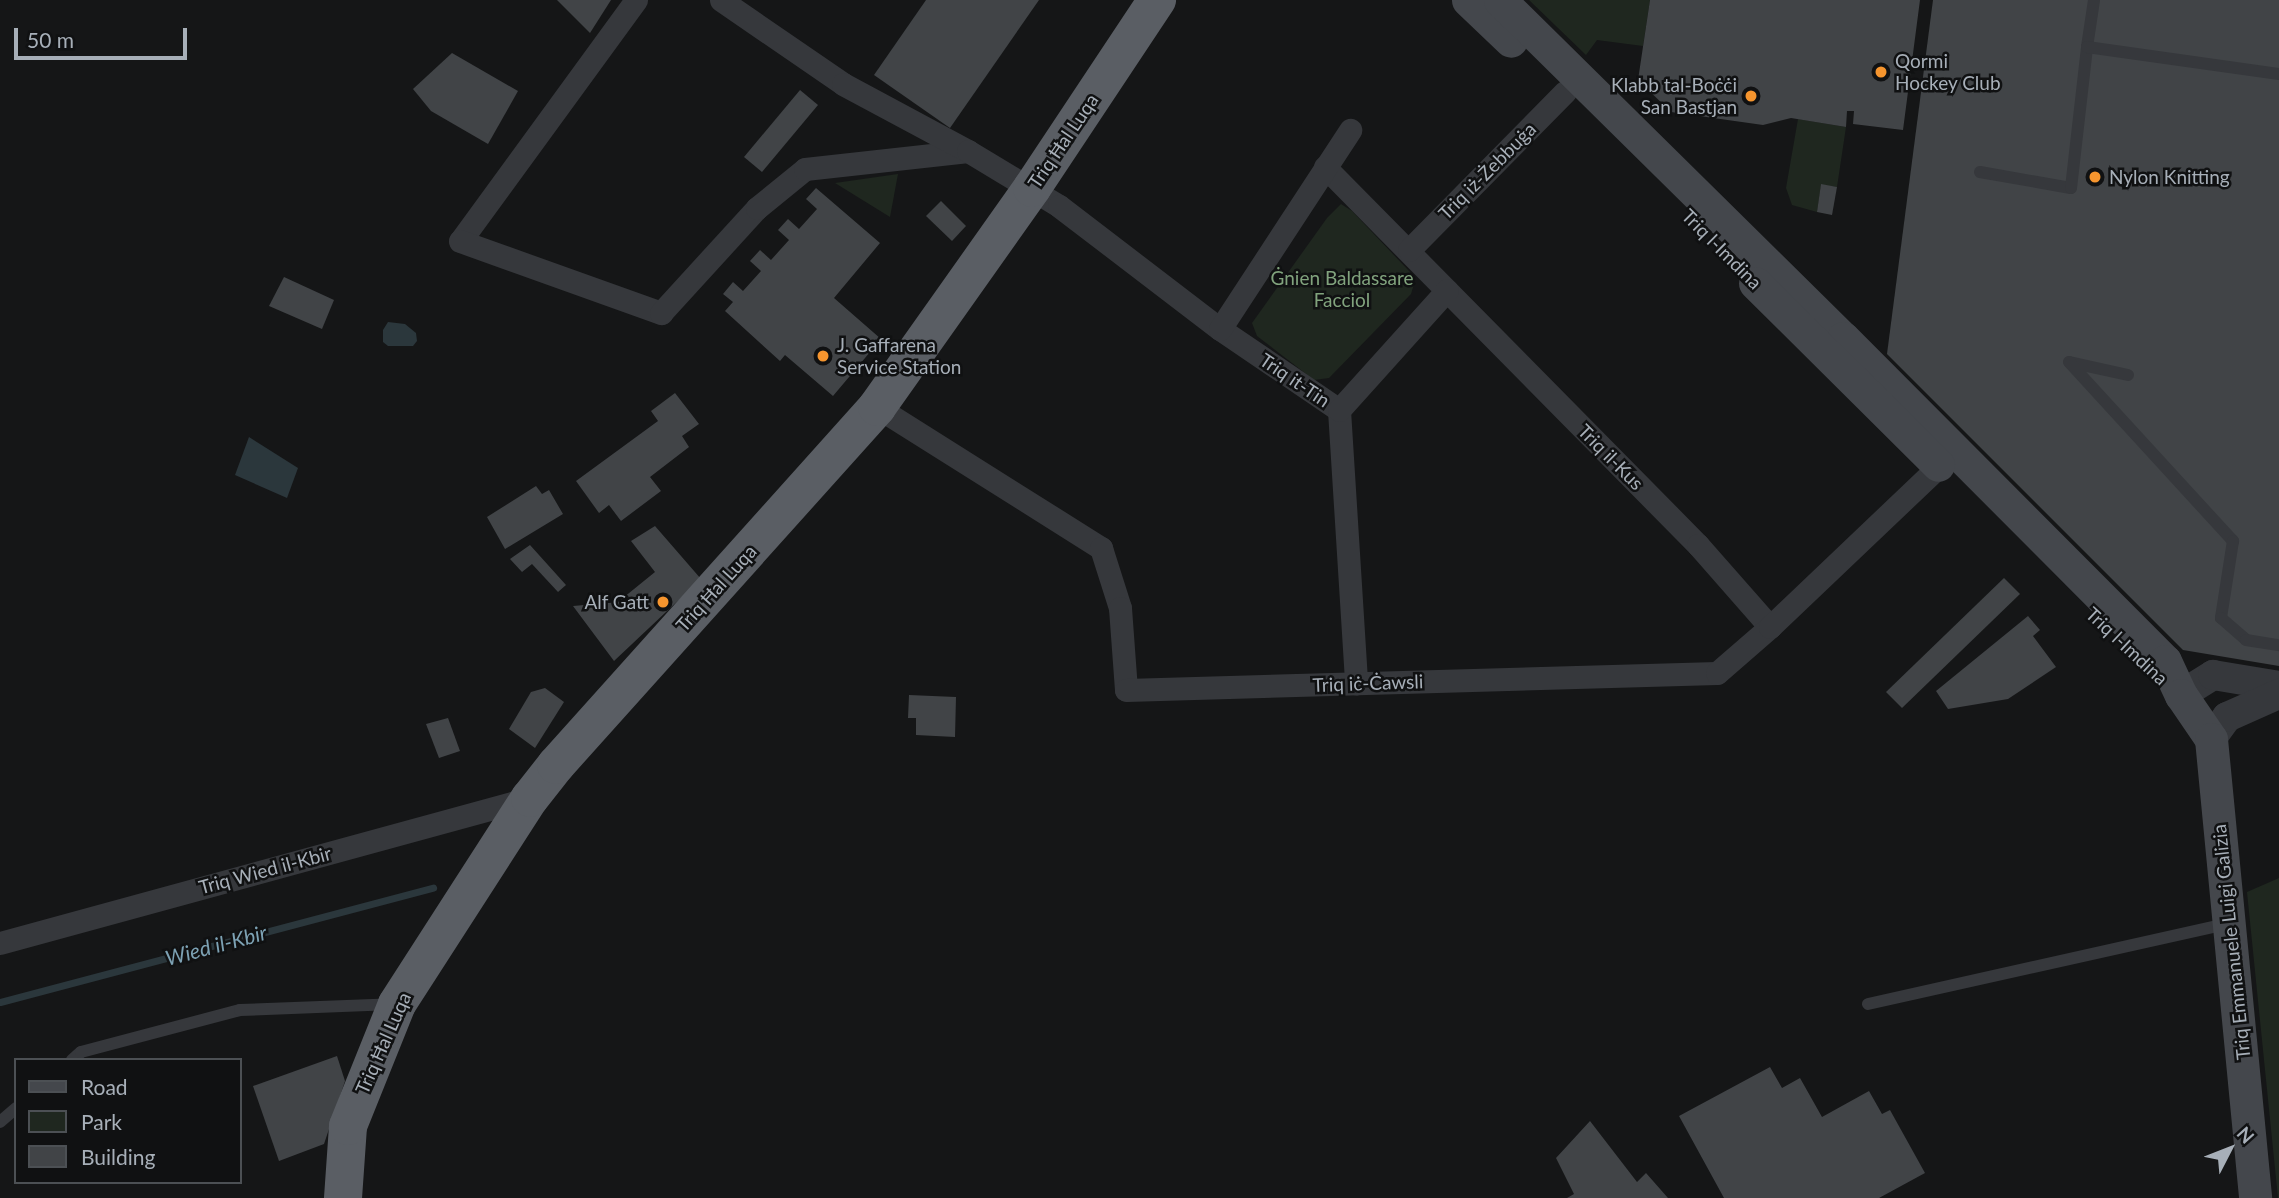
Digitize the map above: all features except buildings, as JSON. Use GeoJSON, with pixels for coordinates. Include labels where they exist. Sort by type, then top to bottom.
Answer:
{"type":"FeatureCollection","features":[{"type":"Feature","properties":{"kind":"highway","name":"Triq Ħal Luqa"},"geometry":{"type":"LineString","coordinates":[[343,1198],[348,1126],[397,1004],[530,798],[555,765],[877,407],[1032,188],[1155,2]]}},
{"type":"Feature","properties":{"kind":"main road","name":"Triq l-Imdina"},"geometry":{"type":"LineString","coordinates":[[1468,0],[1565,92],[1939,466],[2143,664],[2181,695]]}},
{"type":"Feature","properties":{"kind":"main road","name":"Triq l-Imdina"},"geometry":{"type":"LineString","coordinates":[[1500,0],[2165,661],[2181,695]]}},
{"type":"Feature","properties":{"kind":"main road","name":"Triq Emmanuele Luigi Galizia"},"geometry":{"type":"LineString","coordinates":[[2181,695],[2211,738],[2256,1198]]}},
{"type":"Feature","properties":{"kind":"street"},"geometry":{"type":"LineString","coordinates":[[636,0],[460,241],[661,313],[757,208],[805,169],[968,151]]}},
{"type":"Feature","properties":{"kind":"street","name":"Triq it-Tin"},"geometry":{"type":"LineString","coordinates":[[721,0],[843,84],[1032,188],[1220,329],[1339,410],[1356,683]]}},
{"type":"Feature","properties":{"kind":"street","name":"Triq iż-Żebbuġa"},"geometry":{"type":"LineString","coordinates":[[1409,250],[1565,92]]}},
{"type":"Feature","properties":{"kind":"street"},"geometry":{"type":"LineString","coordinates":[[1220,329],[1350,130]]}},
{"type":"Feature","properties":{"kind":"street","name":"Triq il-Kus"},"geometry":{"type":"LineString","coordinates":[[1325,167],[1698,545],[1770,627]]}},
{"type":"Feature","properties":{"kind":"street"},"geometry":{"type":"LineString","coordinates":[[1339,410],[1447,290]]}},
{"type":"Feature","properties":{"kind":"street","name":"Triq iċ-Ċawsli"},"geometry":{"type":"LineString","coordinates":[[877,407],[1101,548],[1120,608],[1126,690],[1717,673],[1770,627],[1939,466]]}},
{"type":"Feature","properties":{"kind":"street"},"geometry":{"type":"LineString","coordinates":[[2181,695],[2213,675],[2279,687]]}},
{"type":"Feature","properties":{"kind":"street"},"geometry":{"type":"LineString","coordinates":[[2211,738],[2227,717],[2279,694]]}},
{"type":"Feature","properties":{"kind":"street","name":"Triq Wied il-Kbir"},"geometry":{"type":"LineString","coordinates":[[0,943],[530,798]]}},
{"type":"Feature","properties":{"kind":"lane"},"geometry":{"type":"LineString","coordinates":[[1980,172],[2071,188],[2094,0]]}},
{"type":"Feature","properties":{"kind":"lane"},"geometry":{"type":"LineString","coordinates":[[2087,47],[2279,74]]}},
{"type":"Feature","properties":{"kind":"lane"},"geometry":{"type":"LineString","coordinates":[[2128,375],[2069,362],[2233,541],[2221,618],[2246,640],[2279,645]]}},
{"type":"Feature","properties":{"kind":"lane"},"geometry":{"type":"LineString","coordinates":[[1868,1004],[2229,923]]}},
{"type":"Feature","properties":{"kind":"lane"},"geometry":{"type":"LineString","coordinates":[[74,1058],[81,1052],[240,1010],[397,1004]]}},
{"type":"Feature","properties":{"kind":"lane"},"geometry":{"type":"LineString","coordinates":[[0,1122],[14,1110]]}},
{"type":"Feature","properties":{"kind":"green space"},"geometry":{"type":"Polygon","coordinates":[[[1529,0],[1650,0],[1643,46],[1597,40],[1586,55],[1529,0]]]}},
{"type":"Feature","properties":{"kind":"green space"},"geometry":{"type":"Polygon","coordinates":[[[1798,119],[1846,127],[1837,187],[1821,185],[1817,212],[1792,205],[1786,188],[1798,119]]]}},
{"type":"Feature","properties":{"kind":"green space"},"geometry":{"type":"Polygon","coordinates":[[[898,174],[890,217],[835,183],[898,174]]]}},
{"type":"Feature","properties":{"kind":"green space","name":"Ġnien Baldassare Facciol"},"geometry":{"type":"Polygon","coordinates":[[[1341,204],[1352,211],[1410,272],[1414,284],[1411,294],[1329,378],[1314,380],[1257,336],[1252,323],[1327,218],[1341,204]]]}},
{"type":"Feature","properties":{"kind":"green space"},"geometry":{"type":"Polygon","coordinates":[[[2279,878],[2279,1198],[2278,1198],[2247,892],[2279,878]]]}},
{"type":"Feature","properties":{"kind":"shaded area"},"geometry":{"type":"Polygon","coordinates":[[[388,322],[405,324],[416,333],[417,341],[413,346],[388,346],[383,342],[383,330],[388,322]]]}},
{"type":"Feature","properties":{"kind":"shaded area"},"geometry":{"type":"Polygon","coordinates":[[[249,437],[298,468],[287,498],[235,475],[249,437]]]}},
{"type":"Feature","properties":{"kind":"waterway","name":"Wied il-Kbir"},"geometry":{"type":"LineString","coordinates":[[0,1002],[433,888]]}},
{"type":"Feature","properties":{"kind":"place","name":"Qormi Hockey Club"},"geometry":{"type":"Point","coordinates":[1881,72]}},
{"type":"Feature","properties":{"kind":"place","name":"Klabb tal-Boċċi San Bastjan"},"geometry":{"type":"Point","coordinates":[1751,96]}},
{"type":"Feature","properties":{"kind":"place","name":"Nylon Knitting"},"geometry":{"type":"Point","coordinates":[2095,177]}},
{"type":"Feature","properties":{"kind":"place","name":"J. Gaffarena Service Station"},"geometry":{"type":"Point","coordinates":[823,356]}},
{"type":"Feature","properties":{"kind":"place","name":"Alf Gatt"},"geometry":{"type":"Point","coordinates":[663,602]}}]}
